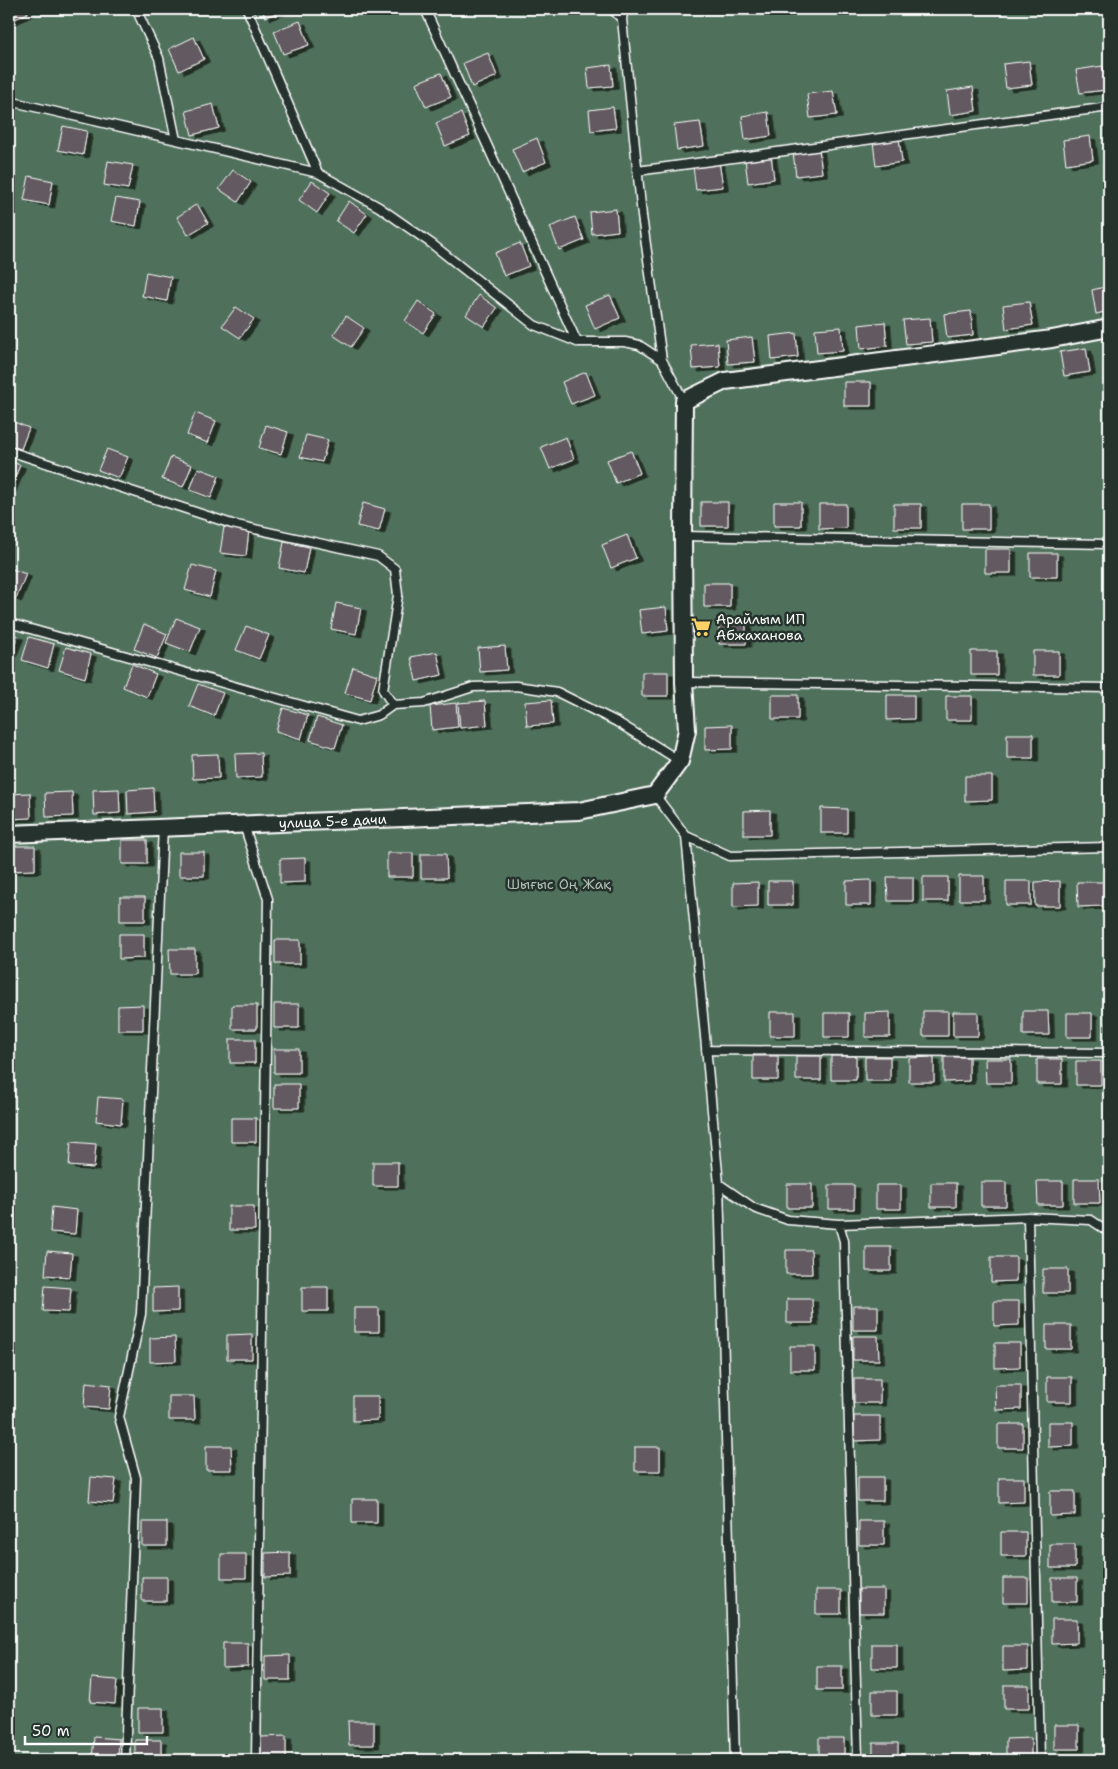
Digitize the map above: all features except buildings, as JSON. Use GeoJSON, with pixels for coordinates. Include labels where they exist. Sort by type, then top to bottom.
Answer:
{"type":"FeatureCollection","features":[{"type":"Feature","properties":{"kind":"street"},"geometry":{"type":"LineString","coordinates":[[654,795],[680,761],[687,730],[684,682],[684,401],[725,382],[1052,339],[1109,328]]}},
{"type":"Feature","properties":{"kind":"street","name":"улица 5-е дачи"},"geometry":{"type":"LineString","coordinates":[[9,834],[579,811],[654,795]]}},
{"type":"Feature","properties":{"kind":"lane"},"geometry":{"type":"LineString","coordinates":[[136,9],[158,58],[176,140]]}},
{"type":"Feature","properties":{"kind":"lane"},"geometry":{"type":"LineString","coordinates":[[247,9],[318,173]]}},
{"type":"Feature","properties":{"kind":"lane"},"geometry":{"type":"LineString","coordinates":[[425,9],[577,342]]}},
{"type":"Feature","properties":{"kind":"lane"},"geometry":{"type":"LineString","coordinates":[[612,9],[622,19]]}},
{"type":"Feature","properties":{"kind":"lane"},"geometry":{"type":"LineString","coordinates":[[624,9],[622,19],[637,171],[662,360],[684,401]]}},
{"type":"Feature","properties":{"kind":"lane"},"geometry":{"type":"LineString","coordinates":[[9,101],[318,173],[379,208],[432,244],[534,325],[577,342],[639,345],[662,360]]}},
{"type":"Feature","properties":{"kind":"lane"},"geometry":{"type":"LineString","coordinates":[[637,171],[1109,106]]}},
{"type":"Feature","properties":{"kind":"lane"},"geometry":{"type":"LineString","coordinates":[[9,451],[232,524],[378,556],[395,569],[398,595],[383,690],[393,705]]}},
{"type":"Feature","properties":{"kind":"lane"},"geometry":{"type":"LineString","coordinates":[[683,536],[1109,544]]}},
{"type":"Feature","properties":{"kind":"lane"},"geometry":{"type":"LineString","coordinates":[[9,623],[358,721],[379,715],[393,705],[424,703],[472,686],[516,686],[557,692],[617,722],[680,761]]}},
{"type":"Feature","properties":{"kind":"lane"},"geometry":{"type":"LineString","coordinates":[[684,682],[1109,688]]}},
{"type":"Feature","properties":{"kind":"lane"},"geometry":{"type":"LineString","coordinates":[[654,795],[686,836],[730,856],[1109,847]]}},
{"type":"Feature","properties":{"kind":"lane"},"geometry":{"type":"LineString","coordinates":[[244,824],[268,899],[256,1760]]}},
{"type":"Feature","properties":{"kind":"lane"},"geometry":{"type":"LineString","coordinates":[[124,1760],[136,1478],[119,1417],[141,1314],[163,827]]}},
{"type":"Feature","properties":{"kind":"lane"},"geometry":{"type":"LineString","coordinates":[[686,836],[719,1184],[735,1760]]}},
{"type":"Feature","properties":{"kind":"lane"},"geometry":{"type":"LineString","coordinates":[[706,1050],[1109,1053]]}},
{"type":"Feature","properties":{"kind":"lane"},"geometry":{"type":"LineString","coordinates":[[719,1184],[754,1208],[788,1220],[839,1224],[1028,1217],[1091,1220],[1109,1232]]}},
{"type":"Feature","properties":{"kind":"lane"},"geometry":{"type":"LineString","coordinates":[[1028,1217],[1040,1760]]}},
{"type":"Feature","properties":{"kind":"lane"},"geometry":{"type":"LineString","coordinates":[[839,1224],[844,1241],[858,1760]]}},
{"type":"Feature","properties":{"kind":"green space","name":"Шығыс Оң Жақ"},"geometry":{"type":"Polygon","coordinates":[[[9,9],[1109,9],[1109,1760],[9,1760],[9,9]]]}},
{"type":"Feature","properties":{"kind":"place","name":"Арайлым ИП Абжаханова"},"geometry":{"type":"Point","coordinates":[701,627]}}]}
